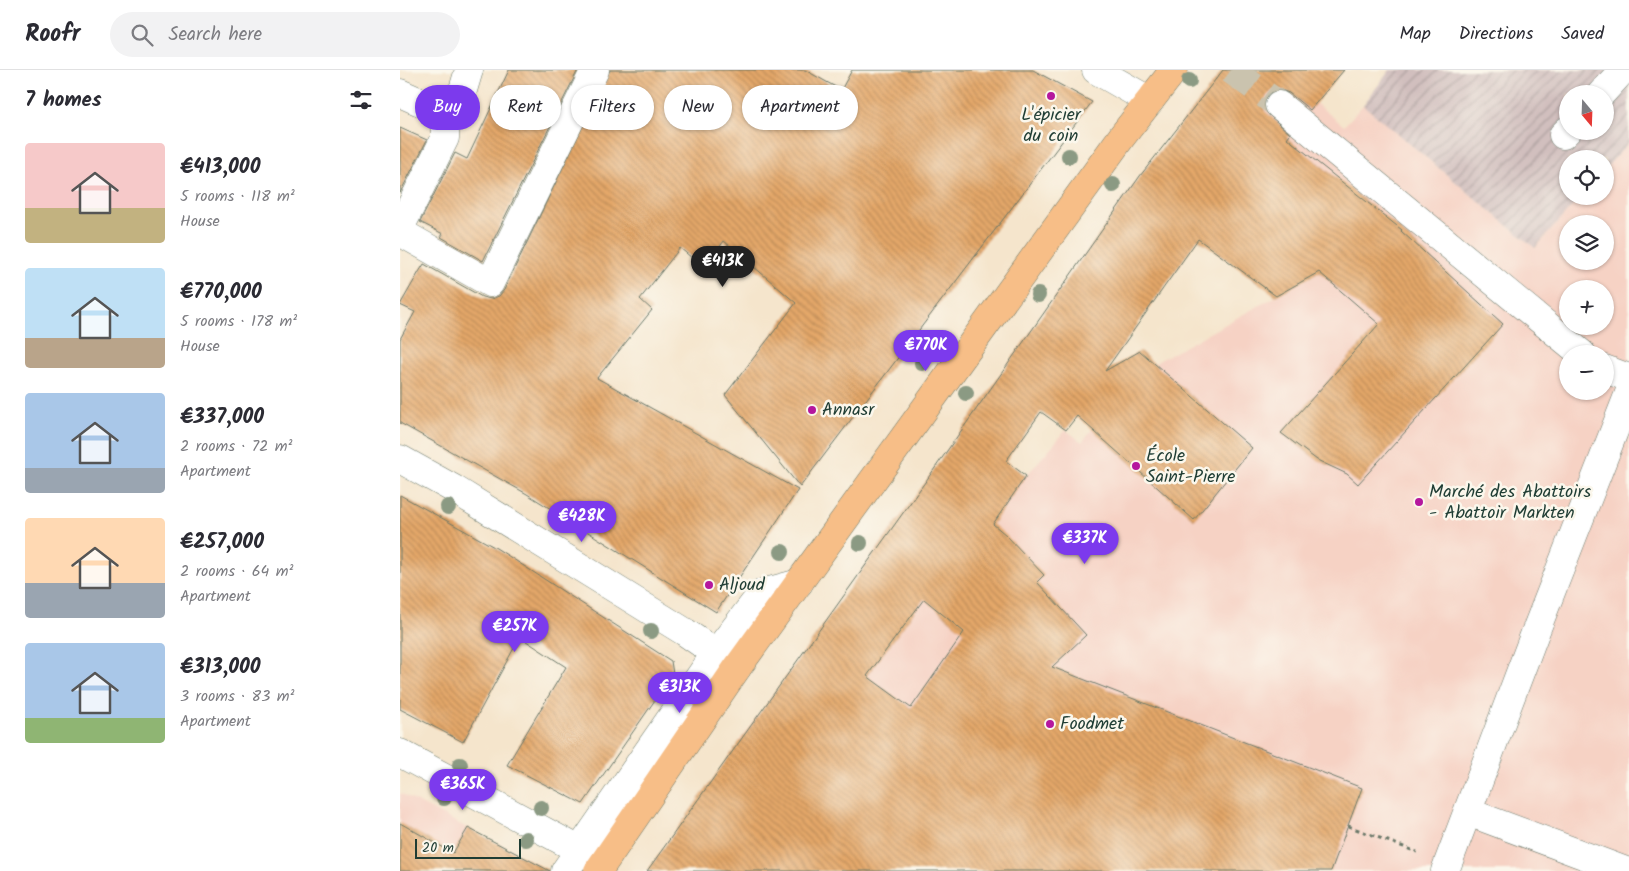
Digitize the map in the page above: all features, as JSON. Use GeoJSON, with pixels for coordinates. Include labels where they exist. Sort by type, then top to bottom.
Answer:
{"type":"FeatureCollection","features":[{"type":"Feature","properties":{"kind":"main road"},"geometry":{"type":"LineString","coordinates":[[601,867],[727,660],[799,583],[1174,70]]}},
{"type":"Feature","properties":{"kind":"street"},"geometry":{"type":"LineString","coordinates":[[464,85],[469,70]]}},
{"type":"Feature","properties":{"kind":"street"},"geometry":{"type":"LineString","coordinates":[[445,130],[445,138],[400,230],[490,283],[595,70]]}},
{"type":"Feature","properties":{"kind":"street"},"geometry":{"type":"LineString","coordinates":[[1096,70],[1150,101]]}},
{"type":"Feature","properties":{"kind":"street"},"geometry":{"type":"LineString","coordinates":[[1609,85],[1623,70]]}},
{"type":"Feature","properties":{"kind":"street"},"geometry":{"type":"LineString","coordinates":[[400,94],[415,100]]}},
{"type":"Feature","properties":{"kind":"street"},"geometry":{"type":"LineString","coordinates":[[1279,105],[1571,345]]}},
{"type":"Feature","properties":{"kind":"street"},"geometry":{"type":"LineString","coordinates":[[1614,372],[1629,378]]}},
{"type":"Feature","properties":{"kind":"street"},"geometry":{"type":"LineString","coordinates":[[1447,867],[1535,633],[1629,393]]}},
{"type":"Feature","properties":{"kind":"street"},"geometry":{"type":"LineString","coordinates":[[400,459],[454,489],[727,660],[572,860]]}},
{"type":"Feature","properties":{"kind":"street"},"geometry":{"type":"LineString","coordinates":[[400,753],[572,860],[601,867]]}},
{"type":"Feature","properties":{"kind":"street"},"geometry":{"type":"LineString","coordinates":[[1468,812],[1626,871]]}},
{"type":"Feature","properties":{"kind":"path"},"geometry":{"type":"LineString","coordinates":[[1348,826],[1447,867]]}},
{"type":"Feature","properties":{"kind":"shaded area"},"geometry":{"type":"Polygon","coordinates":[[[1274,70],[1344,126],[1363,105],[1535,248],[1559,221],[1559,270],[1614,270],[1614,215],[1564,215],[1573,205],[1614,205],[1614,159],[1629,142],[1629,871],[846,871],[804,787],[739,741],[761,711],[855,779],[907,705],[867,676],[910,589],[869,560],[906,508],[962,547],[991,549],[1006,535],[928,479],[962,430],[1026,476],[1066,430],[1082,442],[1105,413],[1113,386],[1318,273],[1240,167],[1274,70]]]}},
{"type":"Feature","properties":{"kind":"shaded area"},"geometry":{"type":"Polygon","coordinates":[[[1390,70],[1629,70],[1629,142],[1614,159],[1614,150],[1559,150],[1559,205],[1573,205],[1564,215],[1559,215],[1559,221],[1535,248],[1363,105],[1390,70]]]}},
{"type":"Feature","properties":{"kind":"shaded area"},"geometry":{"type":"Polygon","coordinates":[[[400,793],[540,866],[537,871],[400,871],[400,793]]]}},
{"type":"Feature","properties":{"kind":"building"},"geometry":{"type":"Polygon","coordinates":[[[509,70],[578,70],[561,104],[561,85],[502,85],[509,70]]]}},
{"type":"Feature","properties":{"kind":"building"},"geometry":{"type":"Polygon","coordinates":[[[610,70],[805,70],[832,85],[742,85],[742,130],[858,130],[858,85],[844,85],[852,70],[1033,70],[1092,102],[800,487],[725,395],[796,303],[724,241],[704,268],[680,248],[640,299],[652,310],[597,378],[798,490],[716,612],[527,494],[400,423],[400,339],[415,312],[400,305],[424,264],[482,297],[491,299],[499,296],[504,290],[581,130],[654,130],[654,85],[603,85],[610,70]]]}},
{"type":"Feature","properties":{"kind":"building"},"geometry":{"type":"Polygon","coordinates":[[[1223,70],[1344,70],[1310,110],[1289,93],[1281,90],[1273,91],[1267,96],[1264,103],[1265,111],[1290,134],[1287,138],[1402,230],[1503,324],[1358,484],[1347,474],[1317,460],[1281,433],[1379,324],[1319,272],[1276,296],[1198,239],[1105,371],[1140,351],[1252,448],[1194,520],[1077,416],[1066,430],[1041,412],[1006,461],[1026,476],[993,524],[1044,575],[1037,582],[1086,635],[1052,667],[1362,788],[1331,871],[647,871],[928,478],[1140,176],[1223,70]],[[924,599],[867,676],[911,708],[964,632],[924,599]]]}},
{"type":"Feature","properties":{"kind":"building"},"geometry":{"type":"Polygon","coordinates":[[[490,110],[490,130],[548,130],[483,261],[441,237],[443,234],[420,222],[455,153],[467,159],[490,110]]]}},
{"type":"Feature","properties":{"kind":"building"},"geometry":{"type":"Polygon","coordinates":[[[400,128],[427,140],[400,193],[400,128]]]}},
{"type":"Feature","properties":{"kind":"building"},"geometry":{"type":"Polygon","coordinates":[[[400,495],[496,548],[671,661],[673,674],[583,804],[507,765],[566,667],[520,637],[463,742],[400,709],[400,495]]]}},
{"type":"Feature","properties":{"kind":"building"},"geometry":{"type":"Polygon","coordinates":[[[400,823],[453,853],[468,828],[550,871],[400,871],[400,823]]]}},
{"type":"Feature","properties":{"kind":"tunnel"},"geometry":{"type":"LineString","coordinates":[[1231,70],[1279,105]]}},
{"type":"Feature","properties":{"kind":"place","name":"L'épicier du coin"},"geometry":{"type":"Point","coordinates":[1051,96]}},
{"type":"Feature","properties":{"kind":"place","name":"Annasr"},"geometry":{"type":"Point","coordinates":[812,410]}},
{"type":"Feature","properties":{"kind":"place","name":"École Saint-Pierre"},"geometry":{"type":"Point","coordinates":[1136,466]}},
{"type":"Feature","properties":{"kind":"place","name":"Marché des Abattoirs - Abattoir Markten"},"geometry":{"type":"Point","coordinates":[1419,502]}},
{"type":"Feature","properties":{"kind":"place","name":"Aljoud"},"geometry":{"type":"Point","coordinates":[709,585]}},
{"type":"Feature","properties":{"kind":"place","name":"Foodmet"},"geometry":{"type":"Point","coordinates":[1050,724]}}]}
